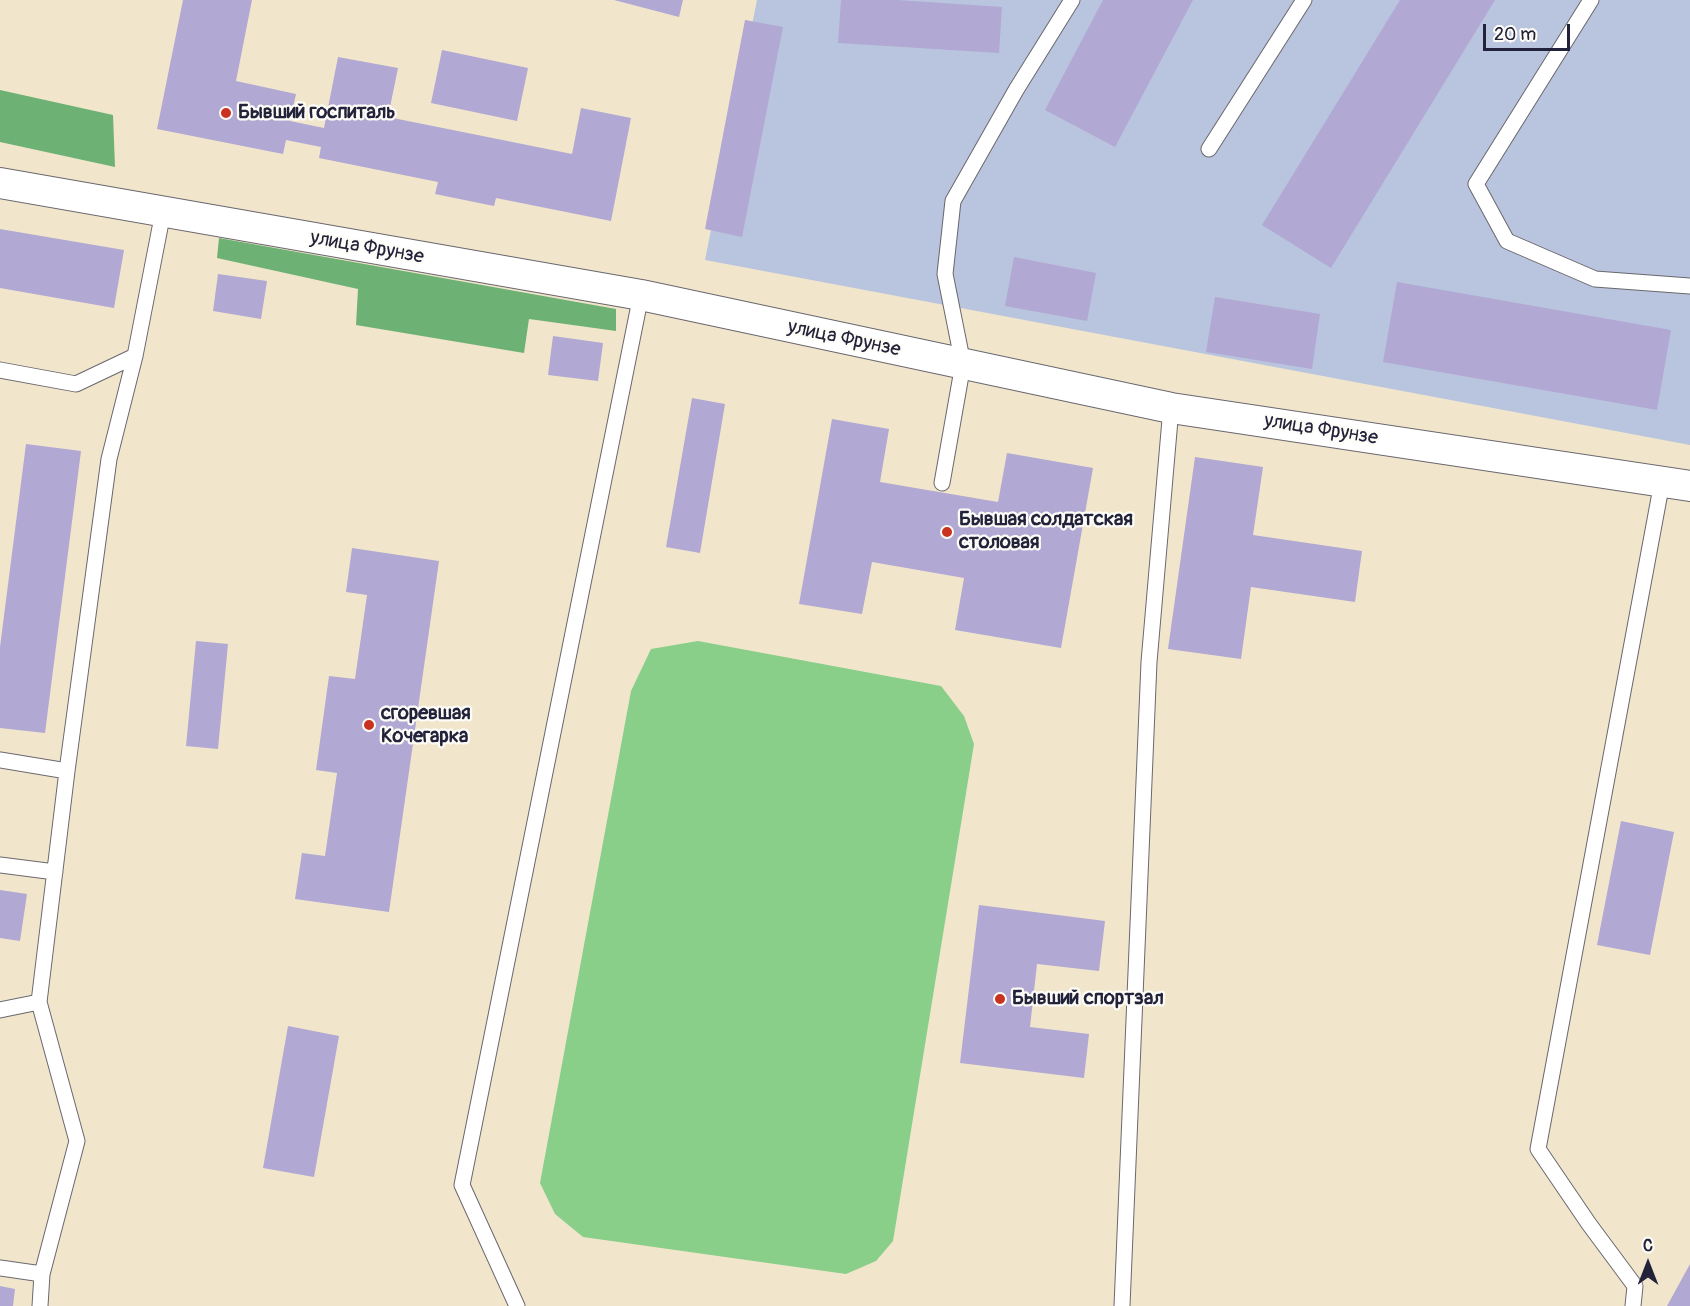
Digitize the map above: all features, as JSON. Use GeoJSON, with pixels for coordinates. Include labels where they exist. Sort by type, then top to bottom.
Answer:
{"type":"FeatureCollection","features":[{"type":"Feature","properties":{"kind":"street","name":"улица Фрунзе"},"geometry":{"type":"LineString","coordinates":[[0,183],[641,295],[1171,408],[1676,484]]}},
{"type":"Feature","properties":{"kind":"lane"},"geometry":{"type":"LineString","coordinates":[[942,483],[963,364],[945,273],[953,201],[1016,90],[1072,0]]}},
{"type":"Feature","properties":{"kind":"lane"},"geometry":{"type":"LineString","coordinates":[[1209,149],[1304,0]]}},
{"type":"Feature","properties":{"kind":"lane"},"geometry":{"type":"LineString","coordinates":[[1591,0],[1476,184],[1507,241],[1595,279],[1690,286]]}},
{"type":"Feature","properties":{"kind":"lane"},"geometry":{"type":"LineString","coordinates":[[39,1306],[42,1274],[77,1141],[39,1002],[109,459],[135,356],[164,212]]}},
{"type":"Feature","properties":{"kind":"lane"},"geometry":{"type":"LineString","coordinates":[[517,1306],[462,1185],[641,295]]}},
{"type":"Feature","properties":{"kind":"lane"},"geometry":{"type":"LineString","coordinates":[[0,370],[76,384],[135,356]]}},
{"type":"Feature","properties":{"kind":"lane"},"geometry":{"type":"LineString","coordinates":[[1122,1306],[1149,662],[1171,408]]}},
{"type":"Feature","properties":{"kind":"lane"},"geometry":{"type":"LineString","coordinates":[[1633,1306],[1635,1286],[1538,1149],[1676,484]]}},
{"type":"Feature","properties":{"kind":"lane"},"geometry":{"type":"LineString","coordinates":[[0,760],[67,771]]}},
{"type":"Feature","properties":{"kind":"lane"},"geometry":{"type":"LineString","coordinates":[[0,865],[55,872]]}},
{"type":"Feature","properties":{"kind":"lane"},"geometry":{"type":"LineString","coordinates":[[0,1010],[39,1002]]}},
{"type":"Feature","properties":{"kind":"lane"},"geometry":{"type":"LineString","coordinates":[[0,1268],[42,1274]]}},
{"type":"Feature","properties":{"kind":"shaded area"},"geometry":{"type":"Polygon","coordinates":[[[757,0],[1690,0],[1690,445],[705,260],[757,0]]]}},
{"type":"Feature","properties":{"kind":"green space"},"geometry":{"type":"Polygon","coordinates":[[[0,90],[113,115],[115,167],[0,142],[0,90]]]}},
{"type":"Feature","properties":{"kind":"green space"},"geometry":{"type":"Polygon","coordinates":[[[219,238],[616,309],[616,331],[529,319],[524,353],[356,325],[358,289],[217,258],[219,238]]]}},
{"type":"Feature","properties":{"kind":"green space"},"geometry":{"type":"Polygon","coordinates":[[[698,641],[941,686],[964,716],[974,744],[893,1241],[876,1261],[846,1274],[583,1237],[555,1214],[540,1183],[631,691],[651,649],[698,641]]]}},
{"type":"Feature","properties":{"kind":"building","name":"Бывший госпиталь"},"geometry":{"type":"Polygon","coordinates":[[[183,0],[252,0],[236,81],[296,94],[290,121],[324,128],[338,57],[398,68],[388,117],[572,154],[581,108],[631,118],[611,221],[496,198],[494,206],[435,194],[438,182],[319,158],[321,147],[286,140],[283,154],[157,129],[183,0]]]}},
{"type":"Feature","properties":{"kind":"building"},"geometry":{"type":"Polygon","coordinates":[[[614,0],[683,0],[679,17],[614,0]]]}},
{"type":"Feature","properties":{"kind":"building"},"geometry":{"type":"Polygon","coordinates":[[[841,0],[897,0],[1002,7],[999,53],[838,43],[841,0]]]}},
{"type":"Feature","properties":{"kind":"building"},"geometry":{"type":"Polygon","coordinates":[[[1103,0],[1193,0],[1115,147],[1045,110],[1103,0]]]}},
{"type":"Feature","properties":{"kind":"building"},"geometry":{"type":"Polygon","coordinates":[[[1400,0],[1495,0],[1331,268],[1262,225],[1400,0]]]}},
{"type":"Feature","properties":{"kind":"building"},"geometry":{"type":"Polygon","coordinates":[[[745,20],[783,27],[742,237],[705,229],[745,20]]]}},
{"type":"Feature","properties":{"kind":"building"},"geometry":{"type":"Polygon","coordinates":[[[442,50],[528,68],[517,121],[431,103],[442,50]]]}},
{"type":"Feature","properties":{"kind":"building"},"geometry":{"type":"Polygon","coordinates":[[[0,229],[124,250],[114,308],[0,288],[0,229]]]}},
{"type":"Feature","properties":{"kind":"building"},"geometry":{"type":"Polygon","coordinates":[[[1014,257],[1096,273],[1087,321],[1005,306],[1014,257]]]}},
{"type":"Feature","properties":{"kind":"building"},"geometry":{"type":"Polygon","coordinates":[[[218,274],[267,281],[261,319],[213,311],[218,274]]]}},
{"type":"Feature","properties":{"kind":"building"},"geometry":{"type":"Polygon","coordinates":[[[1397,282],[1671,330],[1657,410],[1383,362],[1397,282]]]}},
{"type":"Feature","properties":{"kind":"building"},"geometry":{"type":"Polygon","coordinates":[[[1215,297],[1320,314],[1312,369],[1206,352],[1215,297]]]}},
{"type":"Feature","properties":{"kind":"building"},"geometry":{"type":"Polygon","coordinates":[[[553,336],[603,343],[598,381],[548,375],[553,336]]]}},
{"type":"Feature","properties":{"kind":"building"},"geometry":{"type":"Polygon","coordinates":[[[692,398],[725,404],[700,553],[666,547],[692,398]]]}},
{"type":"Feature","properties":{"kind":"building","name":"Бывшая солдатская столовая"},"geometry":{"type":"Polygon","coordinates":[[[832,419],[889,429],[880,482],[998,502],[1007,453],[1093,468],[1061,648],[955,630],[964,578],[872,562],[862,614],[799,604],[832,419]]]}},
{"type":"Feature","properties":{"kind":"building"},"geometry":{"type":"Polygon","coordinates":[[[26,444],[81,451],[45,733],[0,728],[0,647],[26,444]]]}},
{"type":"Feature","properties":{"kind":"building"},"geometry":{"type":"Polygon","coordinates":[[[1195,457],[1263,467],[1253,535],[1362,551],[1355,602],[1251,587],[1241,659],[1168,649],[1195,457]]]}},
{"type":"Feature","properties":{"kind":"building","name":"сгоревшая Кочегарка"},"geometry":{"type":"Polygon","coordinates":[[[352,548],[439,561],[389,912],[295,899],[302,853],[325,856],[337,773],[316,770],[329,676],[355,679],[367,595],[346,592],[352,548]]]}},
{"type":"Feature","properties":{"kind":"building"},"geometry":{"type":"Polygon","coordinates":[[[196,641],[228,644],[218,749],[186,746],[196,641]]]}},
{"type":"Feature","properties":{"kind":"building"},"geometry":{"type":"Polygon","coordinates":[[[1621,821],[1674,832],[1650,955],[1597,945],[1621,821]]]}},
{"type":"Feature","properties":{"kind":"building"},"geometry":{"type":"Polygon","coordinates":[[[0,890],[27,894],[20,941],[0,938],[0,890]]]}},
{"type":"Feature","properties":{"kind":"building","name":"Бывший спортзал"},"geometry":{"type":"Polygon","coordinates":[[[979,905],[1105,921],[1099,971],[1037,964],[1030,1027],[1089,1034],[1084,1078],[960,1063],[979,905]]]}},
{"type":"Feature","properties":{"kind":"building"},"geometry":{"type":"Polygon","coordinates":[[[288,1026],[339,1036],[314,1177],[263,1168],[288,1026]]]}},
{"type":"Feature","properties":{"kind":"building"},"geometry":{"type":"Polygon","coordinates":[[[1690,1264],[1690,1306],[1667,1306],[1690,1264]]]}},
{"type":"Feature","properties":{"kind":"building"},"geometry":{"type":"Polygon","coordinates":[[[0,1286],[15,1289],[13,1306],[0,1306],[0,1286]]]}},
{"type":"Feature","properties":{"kind":"place","name":"Бывший госпиталь"},"geometry":{"type":"Point","coordinates":[226,113]}},
{"type":"Feature","properties":{"kind":"place","name":"Бывшая солдатская столовая"},"geometry":{"type":"Point","coordinates":[947,532]}},
{"type":"Feature","properties":{"kind":"place","name":"сгоревшая Кочегарка"},"geometry":{"type":"Point","coordinates":[369,725]}},
{"type":"Feature","properties":{"kind":"place","name":"Бывший спортзал"},"geometry":{"type":"Point","coordinates":[1000,999]}}]}
